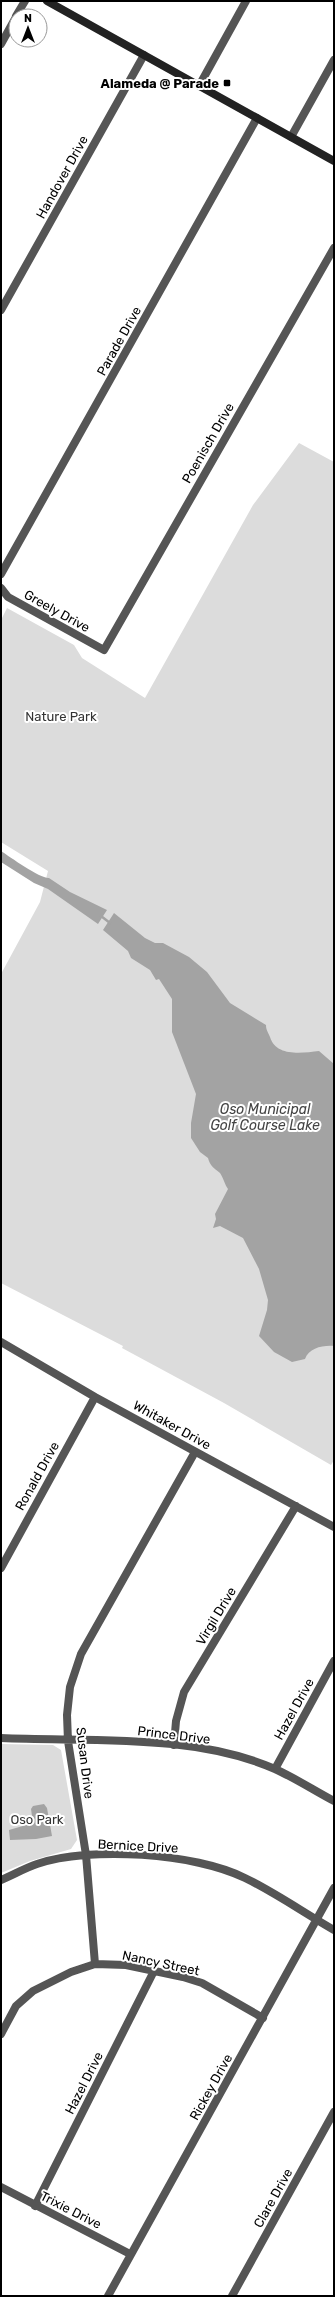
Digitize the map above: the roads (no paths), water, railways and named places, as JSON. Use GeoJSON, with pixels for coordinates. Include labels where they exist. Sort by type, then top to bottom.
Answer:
{"type":"FeatureCollection","features":[{"type":"Feature","properties":{"kind":"main road"},"geometry":{"type":"LineString","coordinates":[[47,1],[334,161]]}},
{"type":"Feature","properties":{"kind":"street"},"geometry":{"type":"LineString","coordinates":[[199,86],[246,1]]}},
{"type":"Feature","properties":{"kind":"street"},"geometry":{"type":"LineString","coordinates":[[1,44],[8,31]]}},
{"type":"Feature","properties":{"kind":"street","name":"Handover Drive"},"geometry":{"type":"LineString","coordinates":[[1,310],[144,55]]}},
{"type":"Feature","properties":{"kind":"street"},"geometry":{"type":"LineString","coordinates":[[291,137],[334,60]]}},
{"type":"Feature","properties":{"kind":"street","name":"Parade Drive"},"geometry":{"type":"LineString","coordinates":[[1,574],[257,118]]}},
{"type":"Feature","properties":{"kind":"street","name":"Poenisch Drive"},"geometry":{"type":"LineString","coordinates":[[104,650],[334,248]]}},
{"type":"Feature","properties":{"kind":"street","name":"Greely Drive"},"geometry":{"type":"LineString","coordinates":[[1,588],[8,597],[104,650]]}},
{"type":"Feature","properties":{"kind":"street","name":"Whitaker Drive"},"geometry":{"type":"LineString","coordinates":[[1,1343],[195,1452],[334,1526]]}},
{"type":"Feature","properties":{"kind":"street","name":"Ronald Drive"},"geometry":{"type":"LineString","coordinates":[[1,1568],[95,1397]]}},
{"type":"Feature","properties":{"kind":"street","name":"Susan Drive"},"geometry":{"type":"LineString","coordinates":[[95,1964],[86,1855],[68,1741],[70,1687],[81,1654],[195,1452]]}},
{"type":"Feature","properties":{"kind":"street","name":"Virgil Drive"},"geometry":{"type":"LineString","coordinates":[[174,1745],[176,1721],[184,1692],[296,1506]]}},
{"type":"Feature","properties":{"kind":"street","name":"Hazel Drive"},"geometry":{"type":"LineString","coordinates":[[275,1769],[334,1661]]}},
{"type":"Feature","properties":{"kind":"street","name":"Prince Drive"},"geometry":{"type":"LineString","coordinates":[[1,1738],[68,1741],[131,1741],[174,1745],[231,1754],[275,1769],[334,1801]]}},
{"type":"Feature","properties":{"kind":"street","name":"Bernice Drive"},"geometry":{"type":"LineString","coordinates":[[1,1880],[37,1864],[86,1855],[133,1855],[175,1858],[211,1866],[244,1878],[334,1930]]}},
{"type":"Feature","properties":{"kind":"street","name":"Rickey Drive"},"geometry":{"type":"LineString","coordinates":[[108,2296],[130,2254],[264,2018],[334,1888]]}},
{"type":"Feature","properties":{"kind":"street","name":"Nancy Street"},"geometry":{"type":"LineString","coordinates":[[1,2034],[16,2006],[33,1991],[71,1972],[95,1964],[126,1965],[202,1983],[264,2018]]}},
{"type":"Feature","properties":{"kind":"street","name":"Hazel Drive"},"geometry":{"type":"LineString","coordinates":[[35,2206],[154,1971]]}},
{"type":"Feature","properties":{"kind":"street","name":"Clare Drive"},"geometry":{"type":"LineString","coordinates":[[232,2296],[334,2112]]}},
{"type":"Feature","properties":{"kind":"street","name":"Trixie Drive"},"geometry":{"type":"LineString","coordinates":[[1,2187],[130,2254]]}},
{"type":"Feature","properties":{"kind":"water"},"geometry":{"type":"Polygon","coordinates":[[[1,851],[39,875],[49,878],[70,892],[107,910],[98,924],[48,889],[34,883],[1,862],[1,851]]]}},
{"type":"Feature","properties":{"kind":"water","name":"Oso Municipal Golf Course Lake"},"geometry":{"type":"Polygon","coordinates":[[[114,913],[145,938],[155,943],[163,943],[189,957],[207,972],[230,1003],[266,1025],[267,1031],[273,1043],[278,1048],[284,1051],[298,1053],[319,1051],[334,1064],[334,1346],[317,1348],[310,1352],[305,1359],[292,1362],[274,1352],[259,1336],[267,1310],[268,1300],[259,1269],[243,1238],[220,1226],[213,1228],[216,1219],[215,1214],[228,1189],[220,1173],[211,1165],[208,1158],[200,1152],[191,1138],[191,1123],[196,1094],[172,1032],[172,999],[159,979],[156,980],[150,970],[131,958],[128,951],[103,930],[114,913]]]}},
{"type":"Feature","properties":{"kind":"water"},"geometry":{"type":"Polygon","coordinates":[[[44,1804],[47,1808],[52,1836],[36,1839],[10,1840],[9,1830],[33,1823],[31,1809],[33,1806],[44,1804]]]}},
{"type":"Feature","properties":{"kind":"waterway"},"geometry":{"type":"LineString","coordinates":[[101,916],[110,923]]}},
{"type":"Feature","properties":{"kind":"place","name":"Alameda @ Parade"},"geometry":{"type":"Point","coordinates":[227,83]}},
{"type":"Feature","properties":{"kind":"park label","name":"Nature Park"},"geometry":{"type":"Point","coordinates":[61,716]}},
{"type":"Feature","properties":{"kind":"park label","name":"Oso Park"},"geometry":{"type":"Point","coordinates":[37,1819]}}]}
